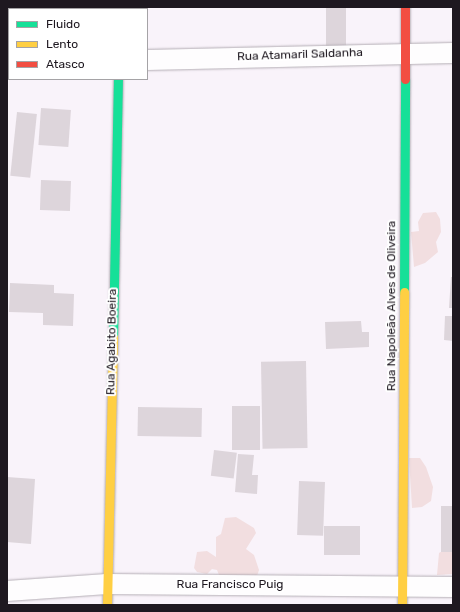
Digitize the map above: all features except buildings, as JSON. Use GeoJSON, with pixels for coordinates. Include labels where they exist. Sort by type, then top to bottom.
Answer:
{"type":"FeatureCollection","features":[{"type":"Feature","properties":{"kind":"street","name":"Rua Napoleão Alves de Oliveira"},"geometry":{"type":"LineString","coordinates":[[402,596],[406,52],[405,7]]}},
{"type":"Feature","properties":{"kind":"street","name":"Rua Atamaril Saldanha"},"geometry":{"type":"LineString","coordinates":[[148,60],[406,52],[453,53]]}},
{"type":"Feature","properties":{"kind":"street","name":"Rua Agabito Boeira"},"geometry":{"type":"LineString","coordinates":[[107,605],[118,80]]}},
{"type":"Feature","properties":{"kind":"street","name":"Rua Francisco Puig"},"geometry":{"type":"LineString","coordinates":[[7,591],[107,584],[402,596],[453,587]]}},
{"type":"Feature","properties":{"kind":"shaded area"},"geometry":{"type":"Polygon","coordinates":[[[436,212],[440,219],[441,232],[436,242],[438,252],[425,263],[414,267],[411,232],[419,231],[418,222],[423,213],[436,212]]]}},
{"type":"Feature","properties":{"kind":"shaded area"},"geometry":{"type":"Polygon","coordinates":[[[409,458],[420,458],[426,467],[433,487],[431,501],[422,507],[412,508],[409,458]]]}},
{"type":"Feature","properties":{"kind":"shaded area"},"geometry":{"type":"Polygon","coordinates":[[[236,517],[254,528],[256,533],[246,549],[254,555],[259,570],[256,579],[221,580],[217,570],[212,569],[207,574],[197,572],[194,568],[197,552],[207,551],[216,557],[216,537],[221,534],[225,518],[236,517]]]}},
{"type":"Feature","properties":{"kind":"shaded area"},"geometry":{"type":"Polygon","coordinates":[[[449,547],[453,547],[453,574],[437,575],[439,553],[449,547]]]}},
{"type":"Feature","properties":{"kind":"traffic: fast"},"geometry":{"type":"LineString","coordinates":[[404,292],[405,79]]}},
{"type":"Feature","properties":{"kind":"traffic: fast"},"geometry":{"type":"LineString","coordinates":[[113,337],[118,80]]}},
{"type":"Feature","properties":{"kind":"traffic: slow"},"geometry":{"type":"LineString","coordinates":[[402,605],[404,292]]}},
{"type":"Feature","properties":{"kind":"traffic: slow"},"geometry":{"type":"LineString","coordinates":[[107,605],[113,337]]}},
{"type":"Feature","properties":{"kind":"traffic: jam"},"geometry":{"type":"LineString","coordinates":[[405,7],[405,79]]}}]}
